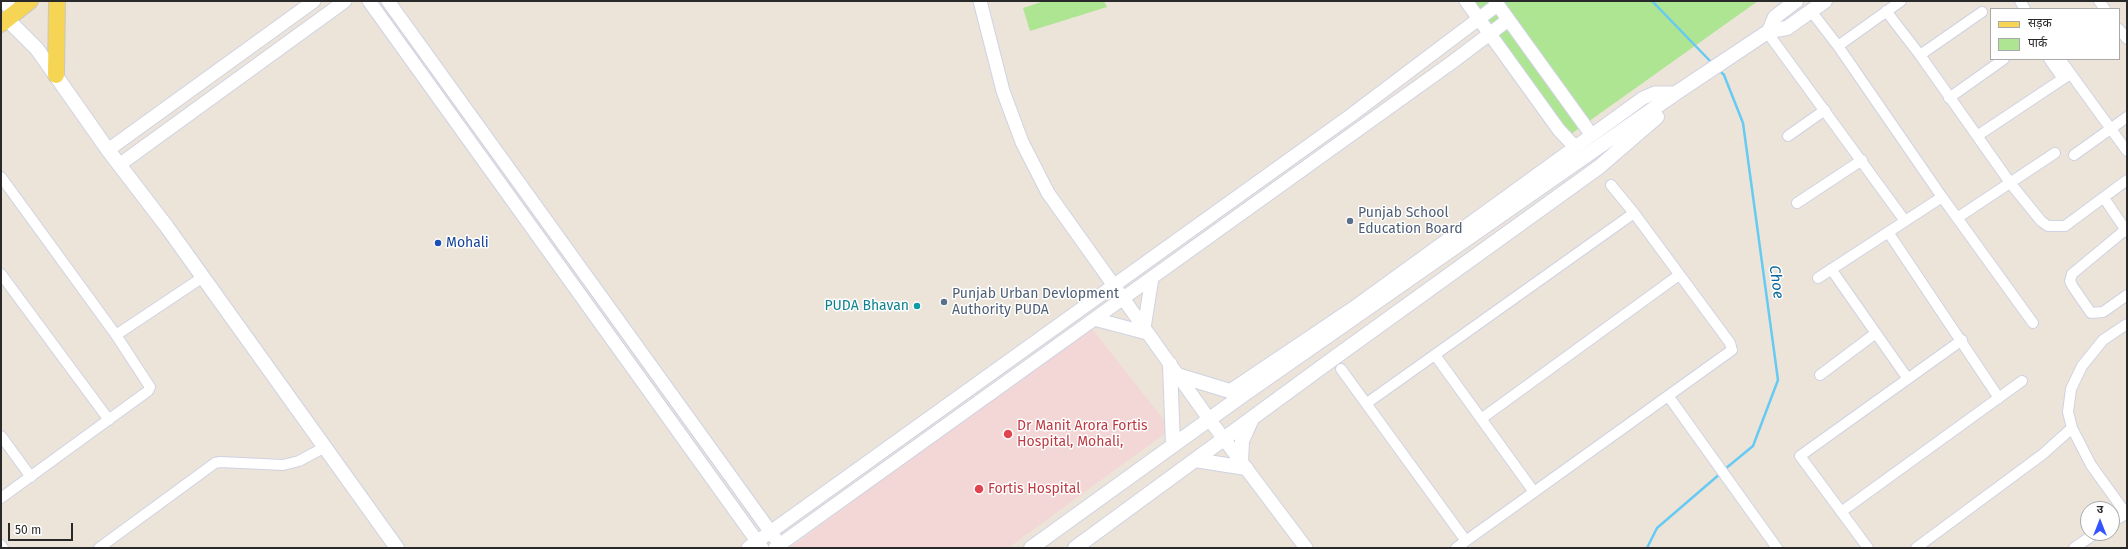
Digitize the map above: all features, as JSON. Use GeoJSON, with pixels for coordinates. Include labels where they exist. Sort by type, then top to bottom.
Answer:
{"type":"FeatureCollection","features":[{"type":"Feature","properties":{"kind":"main road"},"geometry":{"type":"LineString","coordinates":[[30,1],[7,14],[37,49],[56,75],[108,150],[203,277],[397,548]]}},
{"type":"Feature","properties":{"kind":"main road"},"geometry":{"type":"LineString","coordinates":[[56,75],[57,1]]}},
{"type":"Feature","properties":{"kind":"main road"},"geometry":{"type":"LineString","coordinates":[[1768,31],[1775,17],[1796,1]]}},
{"type":"Feature","properties":{"kind":"main road"},"geometry":{"type":"LineString","coordinates":[[1031,548],[1209,419],[1236,393],[1768,31],[1787,28],[1825,1]]}},
{"type":"Feature","properties":{"kind":"main road"},"geometry":{"type":"LineString","coordinates":[[1078,547],[1224,439],[1599,167],[1681,96],[1680,90]]}},
{"type":"Feature","properties":{"kind":"main road"},"geometry":{"type":"LineString","coordinates":[[1173,445],[1174,370],[1236,393]]}},
{"type":"Feature","properties":{"kind":"main road"},"geometry":{"type":"LineString","coordinates":[[1196,460],[1244,465],[1243,436],[1252,419]]}},
{"type":"Feature","properties":{"kind":"street"},"geometry":{"type":"LineString","coordinates":[[108,150],[314,1]]}},
{"type":"Feature","properties":{"kind":"street"},"geometry":{"type":"LineString","coordinates":[[119,165],[345,1]]}},
{"type":"Feature","properties":{"kind":"street"},"geometry":{"type":"LineString","coordinates":[[369,1],[689,446],[755,546],[770,532],[1350,116],[1480,19],[1496,3],[1591,134]]}},
{"type":"Feature","properties":{"kind":"street"},"geometry":{"type":"LineString","coordinates":[[388,1],[702,436],[770,532],[777,546],[1451,63],[1508,20]]}},
{"type":"Feature","properties":{"kind":"street"},"geometry":{"type":"LineString","coordinates":[[980,1],[1003,91],[1022,142],[1048,193],[1209,419],[1306,548]]}},
{"type":"Feature","properties":{"kind":"street"},"geometry":{"type":"LineString","coordinates":[[1466,1],[1559,130],[1575,147]]}},
{"type":"Feature","properties":{"kind":"street"},"geometry":{"type":"LineString","coordinates":[[1838,46],[1901,1]]}},
{"type":"Feature","properties":{"kind":"street"},"geometry":{"type":"LineString","coordinates":[[1811,11],[1838,46],[1942,197],[2033,323]]}},
{"type":"Feature","properties":{"kind":"street"},"geometry":{"type":"LineString","coordinates":[[1886,11],[1920,56],[2011,184],[2041,221],[2048,226],[2065,226],[2127,180]]}},
{"type":"Feature","properties":{"kind":"street"},"geometry":{"type":"LineString","coordinates":[[1920,56],[1982,12]]}},
{"type":"Feature","properties":{"kind":"street"},"geometry":{"type":"LineString","coordinates":[[2120,30],[2127,40]]}},
{"type":"Feature","properties":{"kind":"street"},"geometry":{"type":"LineString","coordinates":[[1768,31],[1905,221]]}},
{"type":"Feature","properties":{"kind":"street"},"geometry":{"type":"LineString","coordinates":[[1441,49],[1451,63]]}},
{"type":"Feature","properties":{"kind":"street"},"geometry":{"type":"LineString","coordinates":[[1949,98],[2003,60]]}},
{"type":"Feature","properties":{"kind":"street"},"geometry":{"type":"LineString","coordinates":[[2050,60],[2067,76],[2127,151]]}},
{"type":"Feature","properties":{"kind":"street"},"geometry":{"type":"LineString","coordinates":[[2060,60],[2067,76]]}},
{"type":"Feature","properties":{"kind":"street"},"geometry":{"type":"LineString","coordinates":[[1977,136],[2067,76]]}},
{"type":"Feature","properties":{"kind":"street"},"geometry":{"type":"LineString","coordinates":[[1236,393],[1591,134],[1650,94],[1680,90]]}},
{"type":"Feature","properties":{"kind":"street"},"geometry":{"type":"LineString","coordinates":[[1788,136],[1825,110]]}},
{"type":"Feature","properties":{"kind":"street"},"geometry":{"type":"LineString","coordinates":[[1350,116],[1359,128]]}},
{"type":"Feature","properties":{"kind":"street"},"geometry":{"type":"LineString","coordinates":[[2074,155],[2127,117]]}},
{"type":"Feature","properties":{"kind":"street"},"geometry":{"type":"LineString","coordinates":[[478,152],[491,143]]}},
{"type":"Feature","properties":{"kind":"street"},"geometry":{"type":"LineString","coordinates":[[1957,218],[2011,184],[2054,153]]}},
{"type":"Feature","properties":{"kind":"street"},"geometry":{"type":"LineString","coordinates":[[1797,203],[1862,160]]}},
{"type":"Feature","properties":{"kind":"street"},"geometry":{"type":"LineString","coordinates":[[1,177],[116,335],[150,388],[109,420],[1,498]]}},
{"type":"Feature","properties":{"kind":"street"},"geometry":{"type":"LineString","coordinates":[[1256,183],[1265,196]]}},
{"type":"Feature","properties":{"kind":"street"},"geometry":{"type":"LineString","coordinates":[[1456,548],[1730,352],[1732,346],[1634,213],[1611,185]]}},
{"type":"Feature","properties":{"kind":"street"},"geometry":{"type":"LineString","coordinates":[[1818,278],[1942,197]]}},
{"type":"Feature","properties":{"kind":"street"},"geometry":{"type":"LineString","coordinates":[[2104,198],[2126,231],[2072,274],[2070,281],[2073,288],[2091,313],[2103,312],[2127,295]]}},
{"type":"Feature","properties":{"kind":"street"},"geometry":{"type":"LineString","coordinates":[[1367,403],[1634,213]]}},
{"type":"Feature","properties":{"kind":"street"},"geometry":{"type":"LineString","coordinates":[[1888,232],[1962,340],[1999,398]]}},
{"type":"Feature","properties":{"kind":"street"},"geometry":{"type":"LineString","coordinates":[[546,247],[559,238]]}},
{"type":"Feature","properties":{"kind":"street"},"geometry":{"type":"LineString","coordinates":[[1831,269],[1908,379]]}},
{"type":"Feature","properties":{"kind":"street"},"geometry":{"type":"LineString","coordinates":[[1,274],[109,420]]}},
{"type":"Feature","properties":{"kind":"street"},"geometry":{"type":"LineString","coordinates":[[1481,419],[1679,275]]}},
{"type":"Feature","properties":{"kind":"street"},"geometry":{"type":"LineString","coordinates":[[116,335],[203,277]]}},
{"type":"Feature","properties":{"kind":"street"},"geometry":{"type":"LineString","coordinates":[[1146,331],[1152,278]]}},
{"type":"Feature","properties":{"kind":"street"},"geometry":{"type":"LineString","coordinates":[[1094,319],[1146,331]]}},
{"type":"Feature","properties":{"kind":"street"},"geometry":{"type":"LineString","coordinates":[[2127,324],[2102,340],[2082,366],[2071,389],[2068,412],[2072,428],[2091,465],[2127,515]]}},
{"type":"Feature","properties":{"kind":"street"},"geometry":{"type":"LineString","coordinates":[[1820,375],[1876,333]]}},
{"type":"Feature","properties":{"kind":"street"},"geometry":{"type":"LineString","coordinates":[[1868,548],[1800,456],[1962,340]]}},
{"type":"Feature","properties":{"kind":"street"},"geometry":{"type":"LineString","coordinates":[[1435,355],[1534,492]]}},
{"type":"Feature","properties":{"kind":"street"},"geometry":{"type":"LineString","coordinates":[[1341,369],[1466,541]]}},
{"type":"Feature","properties":{"kind":"street"},"geometry":{"type":"LineString","coordinates":[[1841,512],[2022,381]]}},
{"type":"Feature","properties":{"kind":"street"},"geometry":{"type":"LineString","coordinates":[[1669,397],[1777,548]]}},
{"type":"Feature","properties":{"kind":"street"},"geometry":{"type":"LineString","coordinates":[[1916,548],[2043,454],[2072,428]]}},
{"type":"Feature","properties":{"kind":"street"},"geometry":{"type":"LineString","coordinates":[[1,436],[31,477]]}},
{"type":"Feature","properties":{"kind":"street"},"geometry":{"type":"LineString","coordinates":[[689,446],[702,436]]}},
{"type":"Feature","properties":{"kind":"street"},"geometry":{"type":"LineString","coordinates":[[99,548],[215,463],[283,465],[299,461],[325,447]]}},
{"type":"Feature","properties":{"kind":"street"},"geometry":{"type":"LineString","coordinates":[[2074,548],[2084,541]]}},
{"type":"Feature","properties":{"kind":"shaded area","name":"Fortis Hospital"},"geometry":{"type":"Polygon","coordinates":[[[1089,325],[1171,429],[1008,548],[790,548],[1008,384],[1089,325]]]}},
{"type":"Feature","properties":{"kind":"green space"},"geometry":{"type":"Polygon","coordinates":[[[1044,1],[1104,1],[1107,7],[1030,31],[1023,8],[1044,1]]]}},
{"type":"Feature","properties":{"kind":"green space"},"geometry":{"type":"Polygon","coordinates":[[[1466,1],[1758,1],[1564,139],[1466,1]]]}},
{"type":"Feature","properties":{"kind":"waterway","name":"Choe"},"geometry":{"type":"LineString","coordinates":[[1652,1],[1713,64]]}},
{"type":"Feature","properties":{"kind":"waterway","name":"Choe"},"geometry":{"type":"LineString","coordinates":[[1719,70],[1724,75],[1743,123],[1778,380],[1753,446],[1725,469]]}},
{"type":"Feature","properties":{"kind":"waterway","name":"Choe"},"geometry":{"type":"LineString","coordinates":[[1647,548],[1657,528],[1721,473]]}},
{"type":"Feature","properties":{"kind":"place","name":"Punjab School Education Board"},"geometry":{"type":"Point","coordinates":[1350,221]}},
{"type":"Feature","properties":{"kind":"place","name":"Mohali"},"geometry":{"type":"Point","coordinates":[438,243]}},
{"type":"Feature","properties":{"kind":"place","name":"Punjab Urban Devlopment Authority PUDA"},"geometry":{"type":"Point","coordinates":[944,302]}},
{"type":"Feature","properties":{"kind":"place","name":"PUDA Bhavan"},"geometry":{"type":"Point","coordinates":[917,306]}},
{"type":"Feature","properties":{"kind":"place","name":"Dr Manit Arora Fortis Hospital, Mohali,"},"geometry":{"type":"Point","coordinates":[1008,434]}},
{"type":"Feature","properties":{"kind":"place","name":"Fortis Hospital"},"geometry":{"type":"Point","coordinates":[979,489]}}]}
